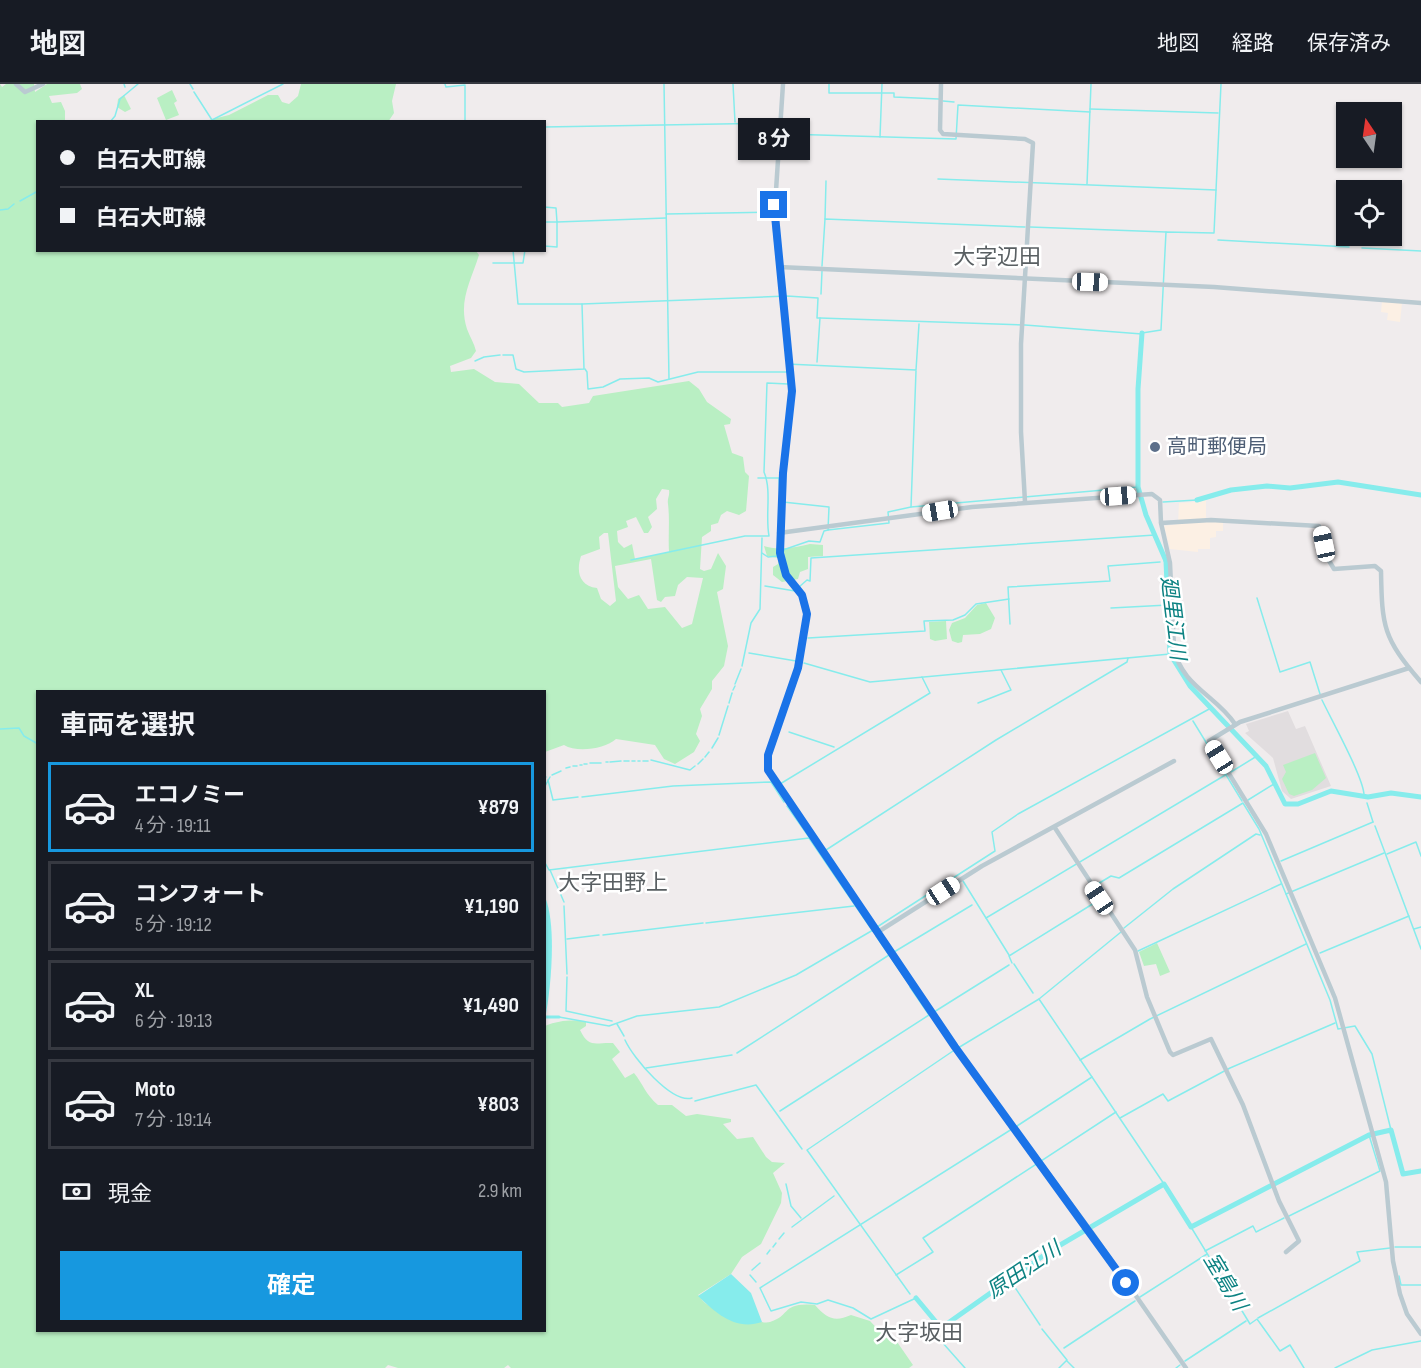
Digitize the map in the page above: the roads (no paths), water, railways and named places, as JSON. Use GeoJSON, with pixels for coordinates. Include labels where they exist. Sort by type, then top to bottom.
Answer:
{"type":"FeatureCollection","features":[{"type":"Feature","properties":{"kind":"street"},"geometry":{"type":"LineString","coordinates":[[16,84],[25,92],[43,84]]}},
{"type":"Feature","properties":{"kind":"street"},"geometry":{"type":"LineString","coordinates":[[783,84],[774,205],[792,402],[779,533],[782,567],[802,595],[807,614],[798,668],[768,755],[768,770],[955,1047],[1091,1231],[1186,1368]]}},
{"type":"Feature","properties":{"kind":"street"},"geometry":{"type":"LineString","coordinates":[[940,84],[941,133],[956,136],[1032,140],[1034,147],[1022,325],[1021,432],[1025,498]]}},
{"type":"Feature","properties":{"kind":"street"},"geometry":{"type":"LineString","coordinates":[[779,267],[1164,285],[1349,296],[1421,303]]}},
{"type":"Feature","properties":{"kind":"street"},"geometry":{"type":"LineString","coordinates":[[779,533],[828,528],[1025,498],[1144,494],[1159,497],[1161,523],[1170,563],[1174,648],[1178,660],[1202,693],[1233,726]]}},
{"type":"Feature","properties":{"kind":"street"},"geometry":{"type":"LineString","coordinates":[[1161,523],[1211,520],[1319,526],[1328,559],[1334,569],[1371,566],[1380,570],[1384,626],[1393,646],[1421,682]]}},
{"type":"Feature","properties":{"kind":"street"},"geometry":{"type":"LineString","coordinates":[[1409,668],[1233,726],[1209,741],[1266,834],[1335,999],[1386,1182],[1392,1248],[1403,1306],[1421,1334]]}},
{"type":"Feature","properties":{"kind":"street"},"geometry":{"type":"LineString","coordinates":[[877,932],[982,866],[1174,761]]}},
{"type":"Feature","properties":{"kind":"street"},"geometry":{"type":"LineString","coordinates":[[1055,828],[1100,899],[1123,930],[1139,959],[1147,997],[1173,1055],[1211,1039],[1243,1105],[1272,1183],[1299,1241],[1286,1252]]}},
{"type":"Feature","properties":{"kind":"water"},"geometry":{"type":"Polygon","coordinates":[[[546,900],[552,940],[546,1012],[546,900]]]}},
{"type":"Feature","properties":{"kind":"water"},"geometry":{"type":"Polygon","coordinates":[[[731,1274],[751,1293],[762,1322],[743,1324],[727,1319],[698,1296],[731,1274]]]}},
{"type":"Feature","properties":{"kind":"waterway"},"geometry":{"type":"LineString","coordinates":[[112,120],[120,99],[138,84]]}},
{"type":"Feature","properties":{"kind":"waterway"},"geometry":{"type":"LineString","coordinates":[[190,84],[193,89]]}},
{"type":"Feature","properties":{"kind":"waterway"},"geometry":{"type":"LineString","coordinates":[[194,92],[212,120],[283,84]]}},
{"type":"Feature","properties":{"kind":"waterway"},"geometry":{"type":"LineString","coordinates":[[445,84],[446,87],[465,85],[465,120]]}},
{"type":"Feature","properties":{"kind":"waterway"},"geometry":{"type":"LineString","coordinates":[[664,84],[669,379]]}},
{"type":"Feature","properties":{"kind":"waterway"},"geometry":{"type":"LineString","coordinates":[[733,84],[735,122]]}},
{"type":"Feature","properties":{"kind":"waterway"},"geometry":{"type":"LineString","coordinates":[[829,84],[829,93],[894,93],[894,97],[939,99]]}},
{"type":"Feature","properties":{"kind":"waterway"},"geometry":{"type":"LineString","coordinates":[[880,137],[882,84]]}},
{"type":"Feature","properties":{"kind":"waterway"},"geometry":{"type":"LineString","coordinates":[[1087,184],[1091,84]]}},
{"type":"Feature","properties":{"kind":"waterway"},"geometry":{"type":"LineString","coordinates":[[1142,333],[1161,330],[1166,232],[1214,233],[1221,84]]}},
{"type":"Feature","properties":{"kind":"waterway"},"geometry":{"type":"LineString","coordinates":[[943,101],[954,102]]}},
{"type":"Feature","properties":{"kind":"waterway"},"geometry":{"type":"LineString","coordinates":[[782,122],[785,122],[785,134],[956,139],[958,105],[1090,112]]}},
{"type":"Feature","properties":{"kind":"waterway"},"geometry":{"type":"LineString","coordinates":[[1090,109],[1218,113]]}},
{"type":"Feature","properties":{"kind":"waterway"},"geometry":{"type":"LineString","coordinates":[[546,127],[778,123]]}},
{"type":"Feature","properties":{"kind":"waterway"},"geometry":{"type":"LineString","coordinates":[[938,179],[1216,190]]}},
{"type":"Feature","properties":{"kind":"waterway"},"geometry":{"type":"LineString","coordinates":[[825,219],[826,181]]}},
{"type":"Feature","properties":{"kind":"waterway"},"geometry":{"type":"LineString","coordinates":[[20,201],[36,192]]}},
{"type":"Feature","properties":{"kind":"waterway"},"geometry":{"type":"LineString","coordinates":[[0,210],[8,209],[14,204]]}},
{"type":"Feature","properties":{"kind":"waterway"},"geometry":{"type":"LineString","coordinates":[[546,207],[556,208],[557,222],[666,218]]}},
{"type":"Feature","properties":{"kind":"waterway"},"geometry":{"type":"LineString","coordinates":[[666,214],[773,212]]}},
{"type":"Feature","properties":{"kind":"waterway"},"geometry":{"type":"LineString","coordinates":[[822,266],[825,219],[1025,227]]}},
{"type":"Feature","properties":{"kind":"waterway"},"geometry":{"type":"LineString","coordinates":[[546,222],[557,222],[557,247],[546,246]]}},
{"type":"Feature","properties":{"kind":"waterway"},"geometry":{"type":"LineString","coordinates":[[1030,227],[1166,232]]}},
{"type":"Feature","properties":{"kind":"waterway"},"geometry":{"type":"LineString","coordinates":[[1218,240],[1349,247]]}},
{"type":"Feature","properties":{"kind":"waterway"},"geometry":{"type":"LineString","coordinates":[[1362,248],[1421,251]]}},
{"type":"Feature","properties":{"kind":"waterway"},"geometry":{"type":"LineString","coordinates":[[513,252],[518,304],[582,304]]}},
{"type":"Feature","properties":{"kind":"waterway"},"geometry":{"type":"LineString","coordinates":[[493,263],[523,263],[525,252]]}},
{"type":"Feature","properties":{"kind":"waterway"},"geometry":{"type":"LineString","coordinates":[[821,294],[822,271]]}},
{"type":"Feature","properties":{"kind":"waterway"},"geometry":{"type":"LineString","coordinates":[[503,355],[513,355],[516,369],[524,372],[584,369],[582,304],[787,296],[818,298],[817,318],[1025,325],[1142,334]]}},
{"type":"Feature","properties":{"kind":"waterway"},"geometry":{"type":"LineString","coordinates":[[817,362],[820,318]]}},
{"type":"Feature","properties":{"kind":"waterway"},"geometry":{"type":"LineString","coordinates":[[585,369],[588,389],[603,387],[620,379],[649,378],[658,382],[698,372],[787,372],[787,364],[916,370],[919,324]]}},
{"type":"Feature","properties":{"kind":"waterway","name":"廻里江川"},"geometry":{"type":"LineString","coordinates":[[1142,333],[1138,389],[1138,487],[1146,515],[1166,561],[1170,654],[1190,686],[1266,766],[1285,804],[1298,804],[1331,791],[1368,797],[1391,793],[1421,797]]}},
{"type":"Feature","properties":{"kind":"waterway"},"geometry":{"type":"LineString","coordinates":[[475,361],[500,355]]}},
{"type":"Feature","properties":{"kind":"waterway"},"geometry":{"type":"LineString","coordinates":[[792,365],[793,379]]}},
{"type":"Feature","properties":{"kind":"waterway"},"geometry":{"type":"LineString","coordinates":[[911,507],[916,371]]}},
{"type":"Feature","properties":{"kind":"waterway"},"geometry":{"type":"LineString","coordinates":[[631,560],[745,536],[769,536],[768,487],[764,472],[767,383],[788,384],[788,380]]}},
{"type":"Feature","properties":{"kind":"waterway"},"geometry":{"type":"LineString","coordinates":[[758,478],[779,478],[780,500]]}},
{"type":"Feature","properties":{"kind":"waterway"},"geometry":{"type":"LineString","coordinates":[[1197,500],[1231,490],[1267,486],[1290,488],[1338,482],[1421,495]]}},
{"type":"Feature","properties":{"kind":"waterway"},"geometry":{"type":"LineString","coordinates":[[783,502],[829,507],[828,530],[889,523],[888,512],[911,507],[1138,487]]}},
{"type":"Feature","properties":{"kind":"waterway"},"geometry":{"type":"LineString","coordinates":[[1163,502],[1197,500]]}},
{"type":"Feature","properties":{"kind":"waterway"},"geometry":{"type":"LineString","coordinates":[[783,550],[809,541],[820,542],[824,531],[828,530]]}},
{"type":"Feature","properties":{"kind":"waterway"},"geometry":{"type":"LineString","coordinates":[[799,587],[807,580],[810,581],[811,558],[1155,535]]}},
{"type":"Feature","properties":{"kind":"waterway"},"geometry":{"type":"LineString","coordinates":[[742,666],[751,623],[760,609],[762,538]]}},
{"type":"Feature","properties":{"kind":"waterway"},"geometry":{"type":"LineString","coordinates":[[762,553],[768,557],[778,556]]}},
{"type":"Feature","properties":{"kind":"waterway"},"geometry":{"type":"LineString","coordinates":[[1010,624],[1008,587],[1110,581],[1108,566],[1160,562]]}},
{"type":"Feature","properties":{"kind":"waterway"},"geometry":{"type":"LineString","coordinates":[[765,586],[795,591]]}},
{"type":"Feature","properties":{"kind":"waterway"},"geometry":{"type":"LineString","coordinates":[[1257,598],[1280,672],[1310,662],[1320,694]]}},
{"type":"Feature","properties":{"kind":"waterway"},"geometry":{"type":"LineString","coordinates":[[808,638],[925,631],[924,621],[953,620],[965,615],[976,604],[1009,599]]}},
{"type":"Feature","properties":{"kind":"waterway"},"geometry":{"type":"LineString","coordinates":[[1111,608],[1168,605]]}},
{"type":"Feature","properties":{"kind":"waterway"},"geometry":{"type":"LineString","coordinates":[[749,653],[796,661]]}},
{"type":"Feature","properties":{"kind":"waterway"},"geometry":{"type":"LineString","coordinates":[[804,663],[870,682],[1170,654]]}},
{"type":"Feature","properties":{"kind":"waterway"},"geometry":{"type":"LineString","coordinates":[[826,850],[996,740],[1127,662],[1128,658]]}},
{"type":"Feature","properties":{"kind":"waterway"},"geometry":{"type":"LineString","coordinates":[[735,684],[741,669]]}},
{"type":"Feature","properties":{"kind":"waterway"},"geometry":{"type":"LineString","coordinates":[[978,703],[1011,690],[1001,670]]}},
{"type":"Feature","properties":{"kind":"waterway"},"geometry":{"type":"LineString","coordinates":[[780,784],[930,693],[922,677]]}},
{"type":"Feature","properties":{"kind":"waterway"},"geometry":{"type":"LineString","coordinates":[[733,690],[735,686]]}},
{"type":"Feature","properties":{"kind":"waterway"},"geometry":{"type":"LineString","coordinates":[[729,703],[732,693]]}},
{"type":"Feature","properties":{"kind":"waterway"},"geometry":{"type":"LineString","coordinates":[[1322,700],[1354,764],[1364,796]]}},
{"type":"Feature","properties":{"kind":"waterway"},"geometry":{"type":"LineString","coordinates":[[719,735],[728,706]]}},
{"type":"Feature","properties":{"kind":"waterway"},"geometry":{"type":"LineString","coordinates":[[877,927],[995,851],[992,832],[1018,814],[1211,708]]}},
{"type":"Feature","properties":{"kind":"waterway"},"geometry":{"type":"LineString","coordinates":[[1193,721],[1242,801]]}},
{"type":"Feature","properties":{"kind":"waterway"},"geometry":{"type":"LineString","coordinates":[[0,729],[19,728],[24,736],[36,743]]}},
{"type":"Feature","properties":{"kind":"waterway"},"geometry":{"type":"LineString","coordinates":[[789,732],[834,747]]}},
{"type":"Feature","properties":{"kind":"waterway"},"geometry":{"type":"LineString","coordinates":[[712,748],[718,738]]}},
{"type":"Feature","properties":{"kind":"waterway"},"geometry":{"type":"LineString","coordinates":[[705,757],[709,752]]}},
{"type":"Feature","properties":{"kind":"waterway"},"geometry":{"type":"LineString","coordinates":[[1231,772],[1257,756]]}},
{"type":"Feature","properties":{"kind":"waterway"},"geometry":{"type":"LineString","coordinates":[[698,764],[703,759]]}},
{"type":"Feature","properties":{"kind":"waterway"},"geometry":{"type":"LineString","coordinates":[[651,760],[690,770],[695,766]]}},
{"type":"Feature","properties":{"kind":"waterway"},"geometry":{"type":"LineString","coordinates":[[610,762],[621,761]]}},
{"type":"Feature","properties":{"kind":"waterway"},"geometry":{"type":"LineString","coordinates":[[624,761],[629,761]]}},
{"type":"Feature","properties":{"kind":"waterway"},"geometry":{"type":"LineString","coordinates":[[643,761],[648,761]]}},
{"type":"Feature","properties":{"kind":"waterway"},"geometry":{"type":"LineString","coordinates":[[590,763],[601,763]]}},
{"type":"Feature","properties":{"kind":"waterway"},"geometry":{"type":"LineString","coordinates":[[566,768],[570,767]]}},
{"type":"Feature","properties":{"kind":"waterway"},"geometry":{"type":"LineString","coordinates":[[552,775],[561,771]]}},
{"type":"Feature","properties":{"kind":"waterway"},"geometry":{"type":"LineString","coordinates":[[986,918],[1227,774]]}},
{"type":"Feature","properties":{"kind":"waterway"},"geometry":{"type":"LineString","coordinates":[[546,784],[550,777]]}},
{"type":"Feature","properties":{"kind":"waterway"},"geometry":{"type":"LineString","coordinates":[[548,780],[553,800],[578,797]]}},
{"type":"Feature","properties":{"kind":"waterway"},"geometry":{"type":"LineString","coordinates":[[582,797],[673,786],[771,782],[784,802]]}},
{"type":"Feature","properties":{"kind":"waterway"},"geometry":{"type":"LineString","coordinates":[[1248,800],[1274,784]]}},
{"type":"Feature","properties":{"kind":"waterway"},"geometry":{"type":"LineString","coordinates":[[1096,885],[1111,876],[1119,878],[1243,803],[1259,829],[1330,1000],[1338,1029],[1355,1026],[1372,1054],[1391,1130]]}},
{"type":"Feature","properties":{"kind":"waterway"},"geometry":{"type":"LineString","coordinates":[[1367,803],[1373,822]]}},
{"type":"Feature","properties":{"kind":"waterway"},"geometry":{"type":"LineString","coordinates":[[787,806],[809,837]]}},
{"type":"Feature","properties":{"kind":"waterway"},"geometry":{"type":"LineString","coordinates":[[1281,861],[1373,822]]}},
{"type":"Feature","properties":{"kind":"waterway"},"geometry":{"type":"LineString","coordinates":[[1375,826],[1421,949]]}},
{"type":"Feature","properties":{"kind":"waterway"},"geometry":{"type":"LineString","coordinates":[[1124,928],[1173,889],[1256,834],[1260,835]]}},
{"type":"Feature","properties":{"kind":"waterway"},"geometry":{"type":"LineString","coordinates":[[546,865],[549,870],[809,838],[872,930]]}},
{"type":"Feature","properties":{"kind":"waterway"},"geometry":{"type":"LineString","coordinates":[[1387,854],[1416,842],[1421,856]]}},
{"type":"Feature","properties":{"kind":"waterway"},"geometry":{"type":"LineString","coordinates":[[1286,894],[1384,853]]}},
{"type":"Feature","properties":{"kind":"waterway"},"geometry":{"type":"LineString","coordinates":[[550,870],[564,902]]}},
{"type":"Feature","properties":{"kind":"waterway"},"geometry":{"type":"LineString","coordinates":[[963,881],[1009,955]]}},
{"type":"Feature","properties":{"kind":"waterway"},"geometry":{"type":"LineString","coordinates":[[1138,951],[1281,884]]}},
{"type":"Feature","properties":{"kind":"waterway"},"geometry":{"type":"LineString","coordinates":[[1012,963],[1009,956],[1099,900]]}},
{"type":"Feature","properties":{"kind":"waterway"},"geometry":{"type":"LineString","coordinates":[[894,952],[972,905]]}},
{"type":"Feature","properties":{"kind":"waterway"},"geometry":{"type":"LineString","coordinates":[[564,906],[567,974]]}},
{"type":"Feature","properties":{"kind":"waterway"},"geometry":{"type":"LineString","coordinates":[[706,923],[854,906]]}},
{"type":"Feature","properties":{"kind":"waterway"},"geometry":{"type":"LineString","coordinates":[[1320,953],[1409,916]]}},
{"type":"Feature","properties":{"kind":"waterway"},"geometry":{"type":"LineString","coordinates":[[603,935],[703,923]]}},
{"type":"Feature","properties":{"kind":"waterway"},"geometry":{"type":"LineString","coordinates":[[1414,929],[1421,927]]}},
{"type":"Feature","properties":{"kind":"waterway"},"geometry":{"type":"LineString","coordinates":[[559,1017],[609,1026],[637,1016],[719,1007],[796,975],[873,930]]}},
{"type":"Feature","properties":{"kind":"waterway"},"geometry":{"type":"LineString","coordinates":[[958,1048],[1039,999],[1121,932]]}},
{"type":"Feature","properties":{"kind":"waterway"},"geometry":{"type":"LineString","coordinates":[[567,939],[599,935]]}},
{"type":"Feature","properties":{"kind":"waterway"},"geometry":{"type":"LineString","coordinates":[[876,936],[909,984]]}},
{"type":"Feature","properties":{"kind":"waterway"},"geometry":{"type":"LineString","coordinates":[[1080,1060],[1150,1019],[1306,944]]}},
{"type":"Feature","properties":{"kind":"waterway"},"geometry":{"type":"LineString","coordinates":[[737,1053],[889,955]]}},
{"type":"Feature","properties":{"kind":"waterway"},"geometry":{"type":"LineString","coordinates":[[1014,964],[1033,993]]}},
{"type":"Feature","properties":{"kind":"waterway"},"geometry":{"type":"LineString","coordinates":[[934,1012],[1009,965]]}},
{"type":"Feature","properties":{"kind":"waterway"},"geometry":{"type":"LineString","coordinates":[[567,977],[566,1011],[612,1021]]}},
{"type":"Feature","properties":{"kind":"waterway"},"geometry":{"type":"LineString","coordinates":[[780,1111],[929,1015],[910,987]]}},
{"type":"Feature","properties":{"kind":"waterway"},"geometry":{"type":"LineString","coordinates":[[1039,999],[1092,1077]]}},
{"type":"Feature","properties":{"kind":"waterway"},"geometry":{"type":"LineString","coordinates":[[546,1017],[559,1017]]}},
{"type":"Feature","properties":{"kind":"waterway"},"geometry":{"type":"LineString","coordinates":[[1120,1118],[1163,1094],[1168,1101],[1230,1068],[1335,1023]]}},
{"type":"Feature","properties":{"kind":"waterway"},"geometry":{"type":"LineString","coordinates":[[617,1024],[624,1036]]}},
{"type":"Feature","properties":{"kind":"waterway"},"geometry":{"type":"LineString","coordinates":[[625,1040],[644,1068],[664,1087],[684,1098],[692,1098]]}},
{"type":"Feature","properties":{"kind":"waterway"},"geometry":{"type":"LineString","coordinates":[[910,1294],[807,1150],[953,1051]]}},
{"type":"Feature","properties":{"kind":"waterway"},"geometry":{"type":"LineString","coordinates":[[646,1068],[732,1055]]}},
{"type":"Feature","properties":{"kind":"waterway"},"geometry":{"type":"LineString","coordinates":[[1017,1126],[1092,1077],[1164,1184]]}},
{"type":"Feature","properties":{"kind":"waterway"},"geometry":{"type":"LineString","coordinates":[[695,1101],[756,1085],[802,1149]]}},
{"type":"Feature","properties":{"kind":"waterway"},"geometry":{"type":"LineString","coordinates":[[896,1275],[933,1252],[923,1238],[1116,1112]]}},
{"type":"Feature","properties":{"kind":"waterway"},"geometry":{"type":"LineString","coordinates":[[916,1298],[871,1319],[853,1308],[828,1300],[817,1304],[801,1302],[771,1311],[760,1288],[1012,1129]]}},
{"type":"Feature","properties":{"kind":"waterway","name":"原田江川"},"geometry":{"type":"LineString","coordinates":[[916,1298],[941,1328],[1050,1251],[1164,1184],[1191,1227],[1369,1135],[1391,1130],[1403,1174],[1421,1171]]}},
{"type":"Feature","properties":{"kind":"waterway"},"geometry":{"type":"LineString","coordinates":[[1289,1216],[1380,1171],[1369,1135]]}},
{"type":"Feature","properties":{"kind":"waterway"},"geometry":{"type":"LineString","coordinates":[[786,1184],[791,1206],[801,1218]]}},
{"type":"Feature","properties":{"kind":"waterway"},"geometry":{"type":"LineString","coordinates":[[792,1227],[834,1196]]}},
{"type":"Feature","properties":{"kind":"waterway"},"geometry":{"type":"LineString","coordinates":[[1205,1251],[1253,1226],[1256,1232],[1284,1218]]}},
{"type":"Feature","properties":{"kind":"waterway","name":"室島川"},"geometry":{"type":"LineString","coordinates":[[1191,1227],[1250,1324],[1257,1319],[1280,1351],[1290,1345],[1304,1368]]}},
{"type":"Feature","properties":{"kind":"waterway"},"geometry":{"type":"LineString","coordinates":[[779,1239],[784,1233]]}},
{"type":"Feature","properties":{"kind":"waterway"},"geometry":{"type":"LineString","coordinates":[[773,1247],[776,1243]]}},
{"type":"Feature","properties":{"kind":"waterway"},"geometry":{"type":"LineString","coordinates":[[1395,1247],[1421,1247]]}},
{"type":"Feature","properties":{"kind":"waterway"},"geometry":{"type":"LineString","coordinates":[[1258,1318],[1360,1261],[1357,1252],[1390,1248]]}},
{"type":"Feature","properties":{"kind":"waterway"},"geometry":{"type":"LineString","coordinates":[[767,1254],[770,1250]]}},
{"type":"Feature","properties":{"kind":"waterway"},"geometry":{"type":"LineString","coordinates":[[1140,1297],[1207,1254]]}},
{"type":"Feature","properties":{"kind":"waterway"},"geometry":{"type":"LineString","coordinates":[[752,1270],[760,1263]]}},
{"type":"Feature","properties":{"kind":"waterway"},"geometry":{"type":"LineString","coordinates":[[750,1275],[756,1282]]}},
{"type":"Feature","properties":{"kind":"waterway"},"geometry":{"type":"LineString","coordinates":[[1399,1276],[1401,1285],[1421,1285]]}},
{"type":"Feature","properties":{"kind":"waterway"},"geometry":{"type":"LineString","coordinates":[[1010,1280],[1040,1325]]}},
{"type":"Feature","properties":{"kind":"waterway"},"geometry":{"type":"LineString","coordinates":[[1064,1348],[1135,1301]]}},
{"type":"Feature","properties":{"kind":"waterway"},"geometry":{"type":"LineString","coordinates":[[1185,1361],[1246,1321]]}},
{"type":"Feature","properties":{"kind":"waterway"},"geometry":{"type":"LineString","coordinates":[[1042,1329],[1067,1360],[1059,1368]]}},
{"type":"Feature","properties":{"kind":"waterway"},"geometry":{"type":"LineString","coordinates":[[926,1339],[934,1333],[965,1368]]}},
{"type":"Feature","properties":{"kind":"waterway","name":"室島川"},"geometry":{"type":"LineString","coordinates":[[1335,1368],[1372,1350],[1421,1341]]}},
{"type":"Feature","properties":{"kind":"waterway"},"geometry":{"type":"LineString","coordinates":[[1067,1361],[1074,1368]]}},
{"type":"Feature","properties":{"kind":"waterway"},"geometry":{"type":"LineString","coordinates":[[1176,1368],[1180,1365]]}},
{"type":"Feature","properties":{"kind":"place","name":"高町郵便局"},"geometry":{"type":"Point","coordinates":[1155,447]}},
{"type":"Feature","properties":{"kind":"district","name":"大字辺田"},"geometry":{"type":"Point","coordinates":[997,257]}},
{"type":"Feature","properties":{"kind":"district","name":"大字田野上"},"geometry":{"type":"Point","coordinates":[613,883]}},
{"type":"Feature","properties":{"kind":"district","name":"大字坂田"},"geometry":{"type":"Point","coordinates":[919,1333]}}]}
